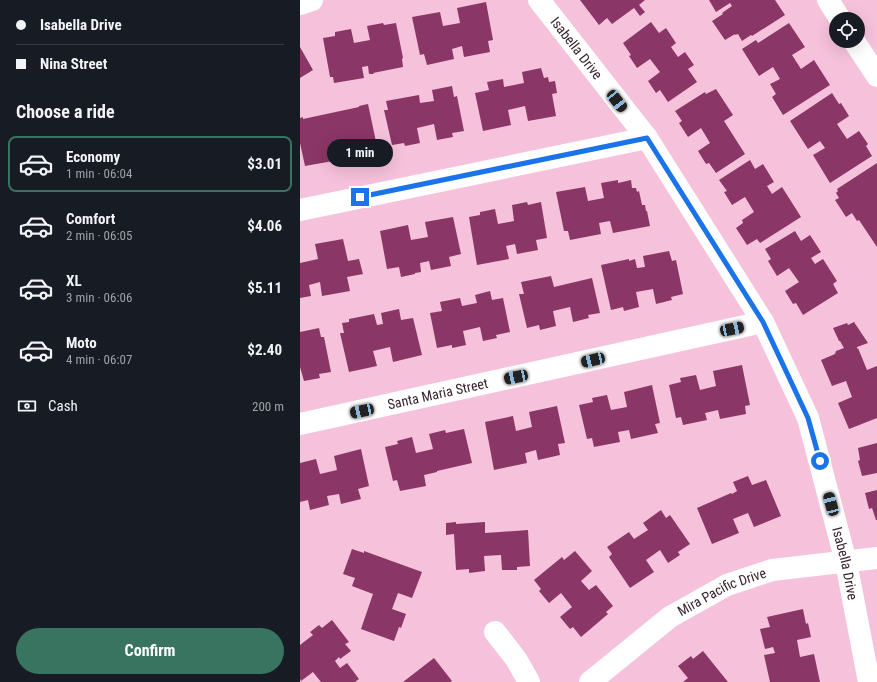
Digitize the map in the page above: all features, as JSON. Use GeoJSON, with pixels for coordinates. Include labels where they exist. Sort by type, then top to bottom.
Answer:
{"type":"FeatureCollection","features":[{"type":"Feature","properties":{"kind":"street"},"geometry":{"type":"LineString","coordinates":[[300,4],[312,0]]}},
{"type":"Feature","properties":{"kind":"street","name":"Isabella Drive"},"geometry":{"type":"LineString","coordinates":[[539,0],[647,138],[763,322],[808,418],[846,562],[869,682]]}},
{"type":"Feature","properties":{"kind":"street"},"geometry":{"type":"LineString","coordinates":[[828,0],[836,12]]}},
{"type":"Feature","properties":{"kind":"street"},"geometry":{"type":"LineString","coordinates":[[859,48],[877,76]]}},
{"type":"Feature","properties":{"kind":"street"},"geometry":{"type":"LineString","coordinates":[[300,210],[647,138]]}},
{"type":"Feature","properties":{"kind":"street","name":"Santa Maria Street"},"geometry":{"type":"LineString","coordinates":[[300,424],[763,322]]}},
{"type":"Feature","properties":{"kind":"street","name":"Mira Pacific Drive"},"geometry":{"type":"LineString","coordinates":[[590,682],[670,617],[727,585],[772,570],[877,558]]}},
{"type":"Feature","properties":{"kind":"street"},"geometry":{"type":"LineString","coordinates":[[495,632],[516,659],[530,682]]}},
{"type":"Feature","properties":{"kind":"building"},"geometry":{"type":"Polygon","coordinates":[[[580,0],[645,0],[639,5],[645,12],[640,16],[634,8],[612,24],[607,18],[599,25],[580,0]]]}},
{"type":"Feature","properties":{"kind":"building"},"geometry":{"type":"Polygon","coordinates":[[[709,0],[775,0],[785,15],[742,41],[738,34],[735,34],[725,40],[712,21],[732,6],[730,3],[716,12],[709,0]]]}},
{"type":"Feature","properties":{"kind":"building"},"geometry":{"type":"Polygon","coordinates":[[[486,2],[493,40],[488,41],[490,52],[464,57],[462,46],[452,49],[454,59],[427,65],[424,54],[420,55],[412,17],[440,12],[443,26],[460,23],[457,8],[486,2]]]}},
{"type":"Feature","properties":{"kind":"building"},"geometry":{"type":"Polygon","coordinates":[[[651,22],[659,33],[666,28],[676,43],[671,47],[678,57],[685,52],[694,65],[688,69],[697,82],[668,102],[660,90],[656,93],[648,81],[660,72],[650,59],[637,68],[623,43],[651,22]]]}},
{"type":"Feature","properties":{"kind":"building"},"geometry":{"type":"Polygon","coordinates":[[[383,23],[384,25],[396,23],[403,58],[403,67],[369,74],[368,66],[362,67],[364,78],[334,83],[333,77],[330,77],[323,38],[335,36],[335,32],[351,29],[354,43],[370,40],[367,26],[383,23]]]}},
{"type":"Feature","properties":{"kind":"building"},"geometry":{"type":"Polygon","coordinates":[[[789,23],[805,47],[792,55],[801,69],[814,60],[830,85],[783,115],[772,97],[776,94],[770,84],[780,79],[773,67],[759,76],[742,49],[756,40],[758,43],[789,23]]]}},
{"type":"Feature","properties":{"kind":"building"},"geometry":{"type":"Polygon","coordinates":[[[300,47],[313,70],[300,78],[300,47]]]}},
{"type":"Feature","properties":{"kind":"building"},"geometry":{"type":"Polygon","coordinates":[[[541,68],[544,78],[548,77],[549,82],[555,81],[557,93],[552,94],[556,116],[528,121],[525,106],[508,110],[511,125],[483,131],[475,93],[489,90],[487,82],[503,79],[504,87],[524,83],[522,72],[541,68]]]}},
{"type":"Feature","properties":{"kind":"building"},"geometry":{"type":"Polygon","coordinates":[[[452,86],[454,97],[457,96],[464,131],[452,133],[453,137],[437,140],[434,124],[417,128],[420,143],[405,146],[404,143],[392,145],[384,110],[388,110],[386,101],[419,95],[420,103],[434,101],[432,90],[452,86]]]}},
{"type":"Feature","properties":{"kind":"building"},"geometry":{"type":"Polygon","coordinates":[[[716,89],[733,115],[724,121],[745,154],[716,173],[709,163],[706,164],[698,151],[710,143],[701,128],[688,137],[679,123],[682,121],[675,111],[705,92],[706,94],[716,89]]]}},
{"type":"Feature","properties":{"kind":"building"},"geometry":{"type":"Polygon","coordinates":[[[832,93],[839,104],[841,103],[849,116],[837,124],[847,139],[859,131],[868,144],[866,146],[872,156],[830,183],[813,155],[825,148],[820,141],[808,149],[790,121],[832,93]]]}},
{"type":"Feature","properties":{"kind":"building"},"geometry":{"type":"Polygon","coordinates":[[[368,104],[378,151],[350,157],[346,142],[330,146],[333,161],[305,166],[300,143],[300,118],[303,117],[303,119],[368,104]]]}},
{"type":"Feature","properties":{"kind":"building"},"geometry":{"type":"Polygon","coordinates":[[[750,160],[755,169],[763,164],[774,182],[767,186],[772,194],[782,187],[801,217],[760,243],[757,239],[747,245],[736,228],[743,223],[742,220],[754,212],[745,197],[732,205],[724,192],[727,191],[719,180],[750,160]]]}},
{"type":"Feature","properties":{"kind":"building"},"geometry":{"type":"Polygon","coordinates":[[[877,163],[877,247],[859,220],[857,221],[852,213],[846,217],[835,200],[839,198],[836,193],[838,191],[837,189],[877,163]]]}},
{"type":"Feature","properties":{"kind":"building"},"geometry":{"type":"Polygon","coordinates":[[[618,180],[618,183],[631,180],[632,188],[636,188],[637,192],[639,191],[642,205],[645,205],[647,211],[650,226],[613,233],[610,221],[599,223],[601,234],[570,240],[568,231],[564,231],[556,192],[585,187],[588,201],[604,198],[601,183],[618,180]]]}},
{"type":"Feature","properties":{"kind":"building"},"geometry":{"type":"Polygon","coordinates":[[[527,202],[528,205],[541,202],[547,238],[536,240],[538,250],[517,254],[515,244],[506,246],[509,259],[477,265],[469,217],[480,215],[480,212],[495,209],[498,224],[514,221],[512,205],[527,202]]]}},
{"type":"Feature","properties":{"kind":"building"},"geometry":{"type":"Polygon","coordinates":[[[453,217],[461,254],[449,257],[451,266],[431,270],[429,261],[420,263],[421,272],[401,277],[399,267],[387,269],[380,231],[408,225],[411,240],[428,237],[425,222],[453,217]]]}},
{"type":"Feature","properties":{"kind":"building"},"geometry":{"type":"Polygon","coordinates":[[[795,231],[801,241],[810,235],[821,252],[811,258],[815,264],[823,259],[837,281],[833,284],[838,293],[803,315],[796,303],[793,304],[785,291],[799,282],[789,268],[777,276],[768,261],[771,259],[765,249],[795,231]]]}},
{"type":"Feature","properties":{"kind":"building"},"geometry":{"type":"Polygon","coordinates":[[[343,239],[348,261],[359,259],[363,274],[347,277],[350,291],[322,296],[320,282],[309,285],[311,296],[300,298],[300,263],[318,259],[315,244],[343,239]]]}},
{"type":"Feature","properties":{"kind":"building"},"geometry":{"type":"Polygon","coordinates":[[[669,251],[672,261],[676,260],[683,294],[671,297],[672,300],[656,304],[653,289],[636,292],[639,307],[624,311],[623,307],[611,310],[601,265],[635,259],[637,268],[645,267],[643,256],[669,251]]]}},
{"type":"Feature","properties":{"kind":"building"},"geometry":{"type":"Polygon","coordinates":[[[551,276],[554,287],[592,278],[600,313],[588,315],[589,318],[573,322],[570,307],[553,311],[556,326],[540,330],[539,325],[527,328],[519,294],[524,294],[521,282],[551,276]]]}},
{"type":"Feature","properties":{"kind":"building"},"geometry":{"type":"Polygon","coordinates":[[[490,291],[492,300],[503,298],[510,332],[496,335],[497,338],[483,341],[480,327],[463,331],[466,345],[452,348],[452,345],[437,348],[430,313],[442,311],[440,302],[460,298],[462,306],[477,303],[475,295],[490,291]]]}},
{"type":"Feature","properties":{"kind":"building"},"geometry":{"type":"Polygon","coordinates":[[[399,309],[401,320],[413,318],[422,355],[393,362],[390,347],[373,351],[377,366],[349,372],[340,333],[344,333],[342,323],[349,322],[349,319],[374,314],[377,325],[383,324],[381,313],[399,309]]]}},
{"type":"Feature","properties":{"kind":"building"},"geometry":{"type":"Polygon","coordinates":[[[854,322],[868,343],[857,347],[867,370],[877,366],[877,418],[849,429],[838,403],[852,397],[846,381],[832,386],[821,360],[844,348],[833,328],[847,323],[848,325],[854,322]]]}},
{"type":"Feature","properties":{"kind":"building"},"geometry":{"type":"Polygon","coordinates":[[[319,328],[321,337],[324,337],[331,372],[319,374],[320,378],[304,381],[300,367],[300,332],[319,328]]]}},
{"type":"Feature","properties":{"kind":"building"},"geometry":{"type":"Polygon","coordinates":[[[742,365],[750,405],[745,406],[746,414],[720,419],[718,410],[705,413],[707,420],[683,425],[681,417],[676,418],[669,385],[681,382],[680,378],[696,375],[700,390],[716,386],[713,371],[742,365]]]}},
{"type":"Feature","properties":{"kind":"building"},"geometry":{"type":"Polygon","coordinates":[[[652,385],[660,423],[655,424],[658,433],[631,439],[629,430],[618,432],[620,442],[594,447],[592,438],[587,439],[579,405],[593,402],[592,398],[607,395],[611,410],[627,407],[624,392],[652,385]]]}},
{"type":"Feature","properties":{"kind":"building"},"geometry":{"type":"Polygon","coordinates":[[[557,406],[565,443],[558,444],[560,455],[538,460],[536,450],[525,453],[527,463],[494,470],[485,422],[513,416],[516,431],[532,427],[529,412],[557,406]]]}},
{"type":"Feature","properties":{"kind":"building"},"geometry":{"type":"Polygon","coordinates":[[[464,429],[472,463],[424,475],[426,486],[400,491],[397,480],[393,481],[385,447],[398,444],[397,441],[412,437],[416,453],[433,449],[429,434],[445,430],[446,433],[464,429]]]}},
{"type":"Feature","properties":{"kind":"building"},"geometry":{"type":"Polygon","coordinates":[[[877,443],[877,473],[862,476],[858,461],[860,460],[858,448],[877,443]]]}},
{"type":"Feature","properties":{"kind":"building"},"geometry":{"type":"Polygon","coordinates":[[[361,449],[369,486],[358,489],[361,499],[341,504],[339,494],[327,496],[329,505],[310,510],[308,500],[300,502],[300,463],[316,459],[320,474],[337,470],[334,456],[361,449]]]}},
{"type":"Feature","properties":{"kind":"building"},"geometry":{"type":"Polygon","coordinates":[[[748,476],[752,485],[766,480],[781,516],[754,527],[748,513],[733,519],[739,533],[712,544],[697,508],[737,491],[733,482],[748,476]]]}},
{"type":"Feature","properties":{"kind":"building"},"geometry":{"type":"Polygon","coordinates":[[[877,490],[876,520],[872,508],[869,509],[865,493],[877,490]]]}},
{"type":"Feature","properties":{"kind":"building"},"geometry":{"type":"Polygon","coordinates":[[[661,510],[666,518],[670,515],[690,544],[678,552],[680,555],[668,563],[660,550],[646,560],[654,572],[630,588],[609,557],[612,554],[607,547],[629,532],[634,539],[648,530],[643,523],[661,510]]]}},
{"type":"Feature","properties":{"kind":"building"},"geometry":{"type":"Polygon","coordinates":[[[456,522],[456,524],[485,522],[485,533],[528,530],[530,566],[517,567],[517,570],[502,570],[501,555],[484,556],[485,571],[469,573],[469,569],[456,570],[454,534],[446,535],[446,523],[456,522]]]}},
{"type":"Feature","properties":{"kind":"building"},"geometry":{"type":"Polygon","coordinates":[[[352,549],[364,553],[364,551],[422,572],[412,598],[398,593],[392,609],[406,614],[394,641],[361,629],[373,594],[352,586],[355,578],[343,574],[352,549]]]}},
{"type":"Feature","properties":{"kind":"building"},"geometry":{"type":"Polygon","coordinates":[[[575,551],[592,571],[581,581],[589,590],[596,585],[613,606],[606,612],[608,614],[581,637],[573,627],[570,629],[560,617],[572,607],[561,593],[549,603],[539,591],[541,589],[534,580],[562,557],[564,560],[575,551]]]}},
{"type":"Feature","properties":{"kind":"building"},"geometry":{"type":"Polygon","coordinates":[[[803,609],[806,624],[808,623],[811,637],[797,640],[800,657],[814,654],[820,682],[770,682],[764,655],[775,653],[773,647],[765,649],[760,629],[770,627],[767,617],[803,609]]]}},
{"type":"Feature","properties":{"kind":"building"},"geometry":{"type":"Polygon","coordinates":[[[332,620],[349,642],[345,644],[351,651],[340,659],[339,657],[335,661],[340,668],[347,663],[359,679],[355,682],[321,682],[313,672],[301,681],[300,645],[313,635],[310,632],[319,625],[322,628],[332,620]]]}},
{"type":"Feature","properties":{"kind":"building"},"geometry":{"type":"Polygon","coordinates":[[[703,651],[728,682],[683,682],[688,678],[678,666],[691,656],[693,659],[703,651]]]}},
{"type":"Feature","properties":{"kind":"building"},"geometry":{"type":"Polygon","coordinates":[[[434,658],[452,681],[403,682],[434,658]]]}},
{"type":"Feature","properties":{"kind":"route"},"geometry":{"type":"LineString","coordinates":[[360,197],[647,138],[763,322],[808,418],[820,461]]}}]}
